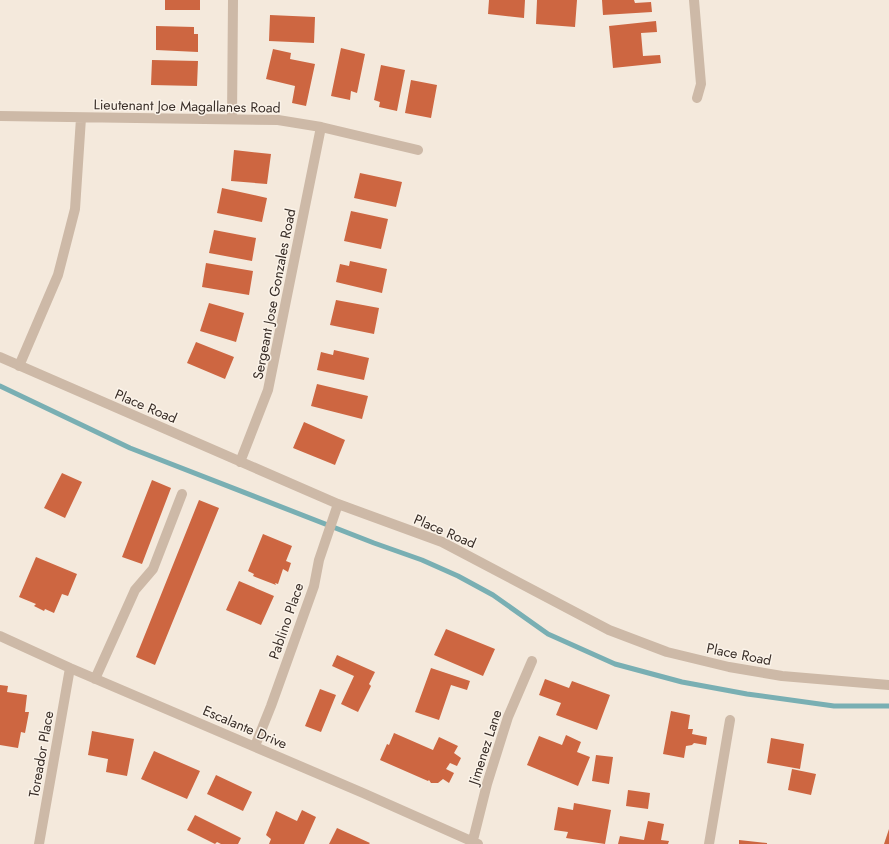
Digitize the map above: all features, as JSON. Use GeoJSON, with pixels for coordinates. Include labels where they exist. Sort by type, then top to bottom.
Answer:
{"type":"FeatureCollection","features":[{"type":"Feature","properties":{"kind":"street"},"geometry":{"type":"LineString","coordinates":[[232,119],[233,0]]}},
{"type":"Feature","properties":{"kind":"street"},"geometry":{"type":"LineString","coordinates":[[694,0],[701,84],[697,98]]}},
{"type":"Feature","properties":{"kind":"street","name":"Lieutenant Joe Magallanes Road"},"geometry":{"type":"LineString","coordinates":[[0,116],[278,120],[321,127],[418,150]]}},
{"type":"Feature","properties":{"kind":"street"},"geometry":{"type":"LineString","coordinates":[[19,366],[58,275],[75,209],[81,118]]}},
{"type":"Feature","properties":{"kind":"street","name":"Sergeant Jose Gonzales Road"},"geometry":{"type":"LineString","coordinates":[[240,462],[268,390],[321,127]]}},
{"type":"Feature","properties":{"kind":"street","name":"Place Road"},"geometry":{"type":"LineString","coordinates":[[0,357],[338,504],[442,542],[609,630],[668,652],[729,667],[782,676],[889,685]]}},
{"type":"Feature","properties":{"kind":"street"},"geometry":{"type":"LineString","coordinates":[[95,679],[135,590],[153,569],[182,494]]}},
{"type":"Feature","properties":{"kind":"street","name":"Pablino Place"},"geometry":{"type":"LineString","coordinates":[[255,746],[314,586],[319,560],[338,504]]}},
{"type":"Feature","properties":{"kind":"street","name":"Escalante Drive"},"geometry":{"type":"LineString","coordinates":[[0,636],[95,679],[371,796],[474,843]]}},
{"type":"Feature","properties":{"kind":"street","name":"Jimenez Lane"},"geometry":{"type":"LineString","coordinates":[[474,843],[487,784],[508,717],[532,661]]}},
{"type":"Feature","properties":{"kind":"street","name":"Toreador Place"},"geometry":{"type":"LineString","coordinates":[[39,844],[70,668]]}},
{"type":"Feature","properties":{"kind":"street"},"geometry":{"type":"LineString","coordinates":[[709,844],[730,720]]}},
{"type":"Feature","properties":{"kind":"building"},"geometry":{"type":"Polygon","coordinates":[[[165,0],[200,0],[200,10],[165,10],[165,0]]]}},
{"type":"Feature","properties":{"kind":"building"},"geometry":{"type":"Polygon","coordinates":[[[489,0],[525,0],[524,18],[488,14],[489,0]]]}},
{"type":"Feature","properties":{"kind":"building"},"geometry":{"type":"Polygon","coordinates":[[[537,0],[577,0],[575,27],[536,24],[537,0]]]}},
{"type":"Feature","properties":{"kind":"building"},"geometry":{"type":"Polygon","coordinates":[[[602,0],[634,0],[635,3],[651,2],[652,12],[603,15],[602,0]]]}},
{"type":"Feature","properties":{"kind":"building"},"geometry":{"type":"Polygon","coordinates":[[[270,15],[315,17],[314,43],[269,41],[270,15]]]}},
{"type":"Feature","properties":{"kind":"building"},"geometry":{"type":"Polygon","coordinates":[[[656,21],[657,32],[641,33],[643,56],[660,55],[661,63],[613,68],[609,26],[656,21]]]}},
{"type":"Feature","properties":{"kind":"building"},"geometry":{"type":"Polygon","coordinates":[[[156,26],[194,27],[194,34],[198,34],[198,52],[156,50],[156,26]]]}},
{"type":"Feature","properties":{"kind":"building"},"geometry":{"type":"Polygon","coordinates":[[[341,48],[365,54],[357,93],[351,91],[350,100],[331,96],[341,48]]]}},
{"type":"Feature","properties":{"kind":"building"},"geometry":{"type":"Polygon","coordinates":[[[273,49],[291,53],[290,59],[315,64],[306,106],[292,103],[295,86],[266,79],[273,49]]]}},
{"type":"Feature","properties":{"kind":"building"},"geometry":{"type":"Polygon","coordinates":[[[152,60],[198,61],[197,86],[151,85],[152,60]]]}},
{"type":"Feature","properties":{"kind":"building"},"geometry":{"type":"Polygon","coordinates":[[[381,65],[405,70],[397,111],[379,107],[380,102],[374,100],[381,65]]]}},
{"type":"Feature","properties":{"kind":"building"},"geometry":{"type":"Polygon","coordinates":[[[411,80],[437,85],[431,118],[405,113],[411,80]]]}},
{"type":"Feature","properties":{"kind":"building"},"geometry":{"type":"Polygon","coordinates":[[[234,150],[271,154],[267,184],[231,181],[234,150]]]}},
{"type":"Feature","properties":{"kind":"building"},"geometry":{"type":"Polygon","coordinates":[[[360,173],[402,182],[396,207],[354,198],[360,173]]]}},
{"type":"Feature","properties":{"kind":"building"},"geometry":{"type":"Polygon","coordinates":[[[222,188],[267,198],[262,222],[217,213],[222,188]]]}},
{"type":"Feature","properties":{"kind":"building"},"geometry":{"type":"Polygon","coordinates":[[[351,211],[388,219],[381,249],[344,241],[351,211]]]}},
{"type":"Feature","properties":{"kind":"building"},"geometry":{"type":"Polygon","coordinates":[[[214,230],[256,238],[252,261],[209,253],[214,230]]]}},
{"type":"Feature","properties":{"kind":"building"},"geometry":{"type":"Polygon","coordinates":[[[350,261],[387,269],[382,293],[336,282],[340,264],[349,266],[350,261]]]}},
{"type":"Feature","properties":{"kind":"building"},"geometry":{"type":"Polygon","coordinates":[[[206,263],[253,271],[249,295],[202,287],[206,263]]]}},
{"type":"Feature","properties":{"kind":"building"},"geometry":{"type":"Polygon","coordinates":[[[336,300],[379,308],[374,334],[330,325],[336,300]]]}},
{"type":"Feature","properties":{"kind":"building"},"geometry":{"type":"Polygon","coordinates":[[[209,303],[244,313],[236,342],[200,331],[209,303]]]}},
{"type":"Feature","properties":{"kind":"building"},"geometry":{"type":"Polygon","coordinates":[[[196,342],[234,357],[225,379],[187,363],[196,342]]]}},
{"type":"Feature","properties":{"kind":"building"},"geometry":{"type":"Polygon","coordinates":[[[334,350],[369,358],[364,380],[317,370],[321,352],[333,355],[334,350]]]}},
{"type":"Feature","properties":{"kind":"building"},"geometry":{"type":"Polygon","coordinates":[[[317,384],[368,396],[362,419],[311,406],[317,384]]]}},
{"type":"Feature","properties":{"kind":"building"},"geometry":{"type":"Polygon","coordinates":[[[304,422],[345,440],[335,465],[293,448],[304,422]]]}},
{"type":"Feature","properties":{"kind":"building"},"geometry":{"type":"Polygon","coordinates":[[[62,473],[82,482],[65,518],[44,508],[62,473]]]}},
{"type":"Feature","properties":{"kind":"building"},"geometry":{"type":"Polygon","coordinates":[[[152,480],[171,488],[142,564],[122,557],[152,480]]]}},
{"type":"Feature","properties":{"kind":"building"},"geometry":{"type":"Polygon","coordinates":[[[199,500],[219,508],[155,665],[136,657],[199,500]]]}},
{"type":"Feature","properties":{"kind":"building"},"geometry":{"type":"Polygon","coordinates":[[[263,534],[292,546],[286,561],[291,563],[288,572],[283,569],[278,584],[275,583],[276,585],[253,576],[254,574],[248,571],[263,534]]]}},
{"type":"Feature","properties":{"kind":"building"},"geometry":{"type":"Polygon","coordinates":[[[36,557],[77,574],[68,596],[62,594],[54,613],[45,609],[44,611],[34,606],[36,604],[19,597],[36,557]]]}},
{"type":"Feature","properties":{"kind":"building"},"geometry":{"type":"Polygon","coordinates":[[[239,581],[274,596],[261,625],[226,610],[239,581]]]}},
{"type":"Feature","properties":{"kind":"building"},"geometry":{"type":"Polygon","coordinates":[[[446,629],[495,649],[483,676],[434,655],[446,629]]]}},
{"type":"Feature","properties":{"kind":"building"},"geometry":{"type":"Polygon","coordinates":[[[337,655],[375,672],[369,684],[371,686],[358,712],[341,704],[354,676],[332,666],[337,655]]]}},
{"type":"Feature","properties":{"kind":"building"},"geometry":{"type":"Polygon","coordinates":[[[431,668],[470,681],[467,690],[451,685],[439,720],[415,712],[431,668]]]}},
{"type":"Feature","properties":{"kind":"building"},"geometry":{"type":"Polygon","coordinates":[[[545,679],[569,688],[572,681],[610,695],[597,730],[556,715],[561,703],[539,695],[545,679]]]}},
{"type":"Feature","properties":{"kind":"building"},"geometry":{"type":"Polygon","coordinates":[[[0,685],[8,686],[7,692],[27,695],[25,712],[29,712],[25,733],[21,732],[18,748],[0,745],[0,685]]]}},
{"type":"Feature","properties":{"kind":"building"},"geometry":{"type":"Polygon","coordinates":[[[320,689],[336,695],[321,732],[305,726],[320,689]]]}},
{"type":"Feature","properties":{"kind":"building"},"geometry":{"type":"Polygon","coordinates":[[[671,711],[690,715],[688,729],[693,729],[692,734],[707,737],[706,745],[694,743],[686,746],[684,758],[663,754],[671,711]]]}},
{"type":"Feature","properties":{"kind":"building"},"geometry":{"type":"Polygon","coordinates":[[[92,731],[134,739],[127,776],[106,772],[108,759],[88,755],[92,731]]]}},
{"type":"Feature","properties":{"kind":"building"},"geometry":{"type":"Polygon","coordinates":[[[394,733],[433,750],[439,737],[458,746],[454,753],[461,758],[457,766],[450,763],[446,769],[454,773],[449,783],[443,779],[438,783],[431,783],[429,780],[428,781],[380,760],[394,733]]]}},
{"type":"Feature","properties":{"kind":"building"},"geometry":{"type":"Polygon","coordinates":[[[566,735],[581,742],[577,752],[590,757],[578,786],[527,765],[539,736],[562,745],[566,735]]]}},
{"type":"Feature","properties":{"kind":"building"},"geometry":{"type":"Polygon","coordinates":[[[771,738],[804,744],[800,769],[767,763],[771,738]]]}},
{"type":"Feature","properties":{"kind":"building"},"geometry":{"type":"Polygon","coordinates":[[[154,751],[200,771],[187,799],[141,779],[154,751]]]}},
{"type":"Feature","properties":{"kind":"building"},"geometry":{"type":"Polygon","coordinates":[[[596,755],[613,757],[609,784],[592,781],[596,755]]]}},
{"type":"Feature","properties":{"kind":"building"},"geometry":{"type":"Polygon","coordinates":[[[792,769],[816,774],[811,795],[788,790],[792,769]]]}},
{"type":"Feature","properties":{"kind":"building"},"geometry":{"type":"Polygon","coordinates":[[[216,775],[252,792],[243,811],[207,794],[216,775]]]}},
{"type":"Feature","properties":{"kind":"building"},"geometry":{"type":"Polygon","coordinates":[[[628,790],[650,793],[648,809],[626,806],[628,790]]]}},
{"type":"Feature","properties":{"kind":"building"},"geometry":{"type":"Polygon","coordinates":[[[574,803],[611,810],[605,844],[566,838],[568,832],[554,830],[558,807],[573,810],[574,803]]]}},
{"type":"Feature","properties":{"kind":"building"},"geometry":{"type":"Polygon","coordinates":[[[302,810],[316,817],[304,844],[269,844],[271,839],[266,835],[276,811],[297,821],[302,810]]]}},
{"type":"Feature","properties":{"kind":"building"},"geometry":{"type":"Polygon","coordinates":[[[195,815],[241,838],[238,844],[221,844],[217,842],[215,844],[187,830],[195,815]]]}},
{"type":"Feature","properties":{"kind":"building"},"geometry":{"type":"Polygon","coordinates":[[[648,821],[664,824],[661,840],[669,841],[668,844],[618,844],[620,836],[644,840],[648,821]]]}},
{"type":"Feature","properties":{"kind":"building"},"geometry":{"type":"Polygon","coordinates":[[[337,828],[370,843],[329,844],[337,828]]]}},
{"type":"Feature","properties":{"kind":"building"},"geometry":{"type":"Polygon","coordinates":[[[889,829],[889,844],[884,844],[889,829]]]}},
{"type":"Feature","properties":{"kind":"building"},"geometry":{"type":"Polygon","coordinates":[[[739,840],[767,843],[767,844],[739,844],[739,840]]]}},
{"type":"Feature","properties":{"kind":"waterway"},"geometry":{"type":"LineString","coordinates":[[0,386],[130,448],[374,543],[422,560],[458,576],[493,595],[548,634],[615,664],[682,682],[747,694],[834,706],[889,706]]}}]}
